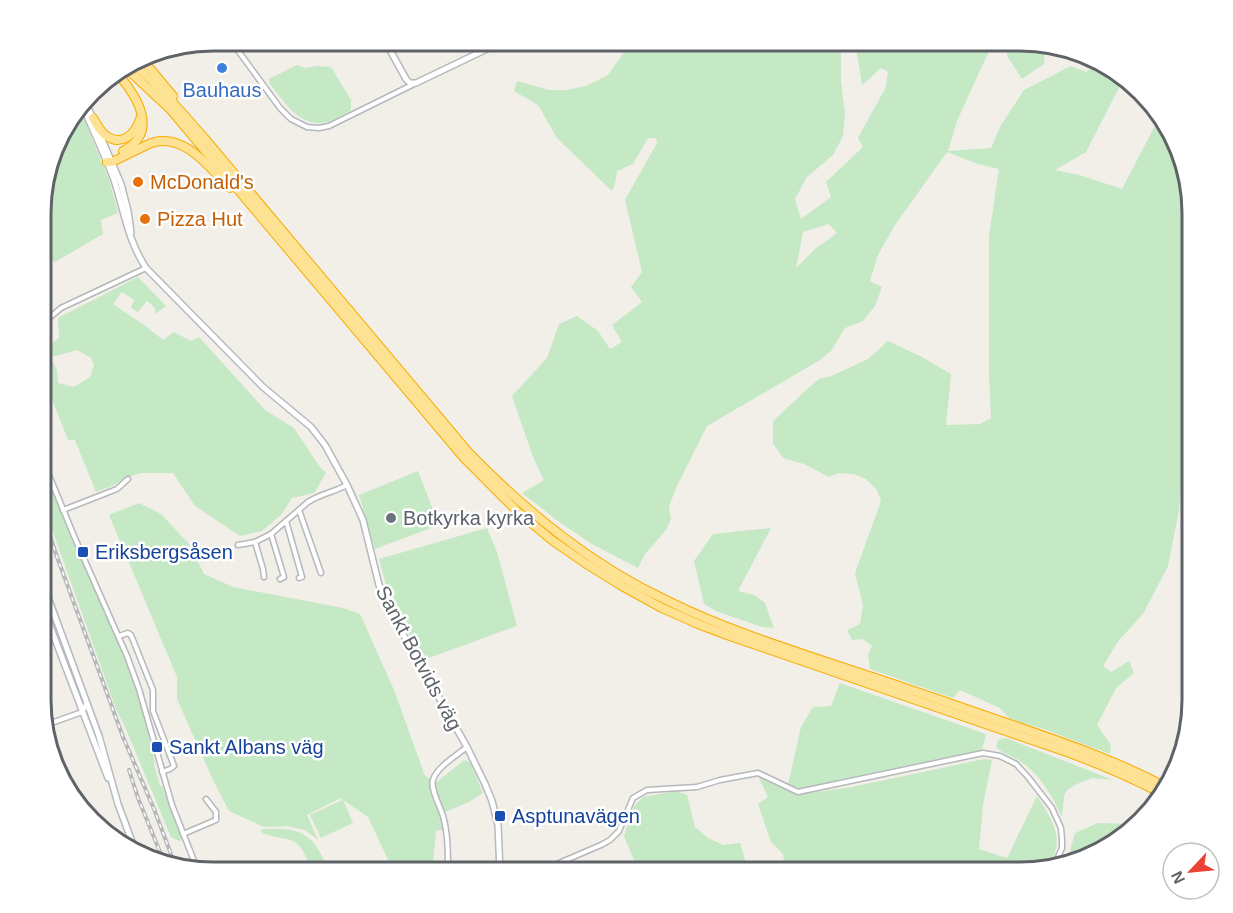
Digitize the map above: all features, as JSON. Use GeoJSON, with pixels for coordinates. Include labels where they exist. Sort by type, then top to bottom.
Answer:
{"type":"FeatureCollection","features":[{"type":"Feature","properties":{"kind":"highway"},"geometry":{"type":"LineString","coordinates":[[147,65],[189,115],[264,215],[464,458],[518,512],[553,541],[622,586],[662,608],[717,632],[1064,751],[1118,772],[1155,790]]}},
{"type":"Feature","properties":{"kind":"highway"},"geometry":{"type":"LineString","coordinates":[[140,69],[206,140]]}},
{"type":"Feature","properties":{"kind":"highway"},"geometry":{"type":"LineString","coordinates":[[132,73],[170,109],[469,453],[524,506],[590,557],[656,595],[701,617],[1101,756],[1159,783]]}},
{"type":"Feature","properties":{"kind":"highway"},"geometry":{"type":"LineString","coordinates":[[110,160],[131,147],[139,137],[143,126],[142,112],[121,79]]}},
{"type":"Feature","properties":{"kind":"highway"},"geometry":{"type":"LineString","coordinates":[[93,118],[106,136],[123,139],[134,132],[142,112]]}},
{"type":"Feature","properties":{"kind":"highway"},"geometry":{"type":"LineString","coordinates":[[110,160],[158,141],[169,140],[194,153],[264,215]]}},
{"type":"Feature","properties":{"kind":"main road"},"geometry":{"type":"LineString","coordinates":[[391,51],[410,83],[416,83],[483,51]]}},
{"type":"Feature","properties":{"kind":"main road","name":"Sankt Botvids väg"},"geometry":{"type":"LineString","coordinates":[[89,109],[110,160],[126,226],[146,268],[263,387],[311,427],[325,445],[347,485],[363,520],[379,585],[387,606],[467,747],[485,784],[498,825],[500,862]]}},
{"type":"Feature","properties":{"kind":"main road","name":"Sankt Botvids väg"},"geometry":{"type":"LineString","coordinates":[[86,112],[110,160]]}},
{"type":"Feature","properties":{"kind":"main road"},"geometry":{"type":"LineString","coordinates":[[51,605],[93,717],[118,804],[132,840]]}},
{"type":"Feature","properties":{"kind":"main road"},"geometry":{"type":"LineString","coordinates":[[51,629],[117,798]]}},
{"type":"Feature","properties":{"kind":"street"},"geometry":{"type":"LineString","coordinates":[[239,51],[280,108],[291,119],[307,127],[329,126],[416,83]]}},
{"type":"Feature","properties":{"kind":"street"},"geometry":{"type":"LineString","coordinates":[[51,316],[61,308],[146,268]]}},
{"type":"Feature","properties":{"kind":"street"},"geometry":{"type":"LineString","coordinates":[[63,510],[117,489],[128,479]]}},
{"type":"Feature","properties":{"kind":"street"},"geometry":{"type":"LineString","coordinates":[[51,480],[119,636],[139,689],[172,805],[194,861]]}},
{"type":"Feature","properties":{"kind":"street"},"geometry":{"type":"LineString","coordinates":[[238,545],[255,542],[271,534],[314,497],[347,485]]}},
{"type":"Feature","properties":{"kind":"street"},"geometry":{"type":"LineString","coordinates":[[300,510],[321,573]]}},
{"type":"Feature","properties":{"kind":"street"},"geometry":{"type":"LineString","coordinates":[[286,521],[302,577],[299,578]]}},
{"type":"Feature","properties":{"kind":"street"},"geometry":{"type":"LineString","coordinates":[[271,534],[284,577],[280,579]]}},
{"type":"Feature","properties":{"kind":"street"},"geometry":{"type":"LineString","coordinates":[[255,542],[264,577]]}},
{"type":"Feature","properties":{"kind":"street"},"geometry":{"type":"LineString","coordinates":[[119,636],[131,634],[153,690],[153,711],[174,766],[162,772]]}},
{"type":"Feature","properties":{"kind":"street"},"geometry":{"type":"LineString","coordinates":[[82,712],[87,701]]}},
{"type":"Feature","properties":{"kind":"street"},"geometry":{"type":"LineString","coordinates":[[53,722],[82,712],[93,717]]}},
{"type":"Feature","properties":{"kind":"street"},"geometry":{"type":"LineString","coordinates":[[448,862],[445,824],[432,782],[437,772],[467,747]]}},
{"type":"Feature","properties":{"kind":"street"},"geometry":{"type":"LineString","coordinates":[[561,862],[610,840],[619,831],[633,798],[646,790],[693,788],[758,773],[798,792],[982,753],[1000,756],[1016,764],[1052,808],[1062,840],[1062,848],[1058,857]]}},
{"type":"Feature","properties":{"kind":"street"},"geometry":{"type":"LineString","coordinates":[[183,834],[216,820],[216,812],[206,799]]}},
{"type":"Feature","properties":{"kind":"green space"},"geometry":{"type":"Polygon","coordinates":[[[625,51],[841,51],[841,81],[845,114],[843,136],[833,155],[807,177],[795,199],[801,219],[831,197],[826,182],[863,147],[858,138],[886,87],[888,72],[881,68],[862,85],[857,51],[989,51],[957,121],[948,151],[991,148],[1001,125],[1024,90],[1071,66],[1086,72],[1092,68],[1120,86],[1086,152],[1055,170],[1122,189],[1155,125],[1170,151],[1182,203],[1182,478],[1179,510],[1168,566],[1143,614],[1119,640],[1103,666],[1111,672],[1129,661],[1134,673],[1116,688],[1097,725],[1111,745],[1110,754],[1010,719],[1000,708],[960,690],[953,698],[870,669],[868,655],[872,646],[863,639],[852,640],[847,630],[860,624],[863,605],[855,573],[881,501],[877,490],[866,479],[854,474],[838,473],[829,477],[804,464],[783,458],[773,443],[773,421],[815,382],[868,359],[888,341],[951,374],[946,425],[980,424],[991,418],[989,236],[999,169],[947,152],[895,225],[878,255],[870,281],[882,287],[875,306],[863,321],[845,328],[831,351],[820,360],[707,426],[669,506],[671,519],[666,530],[645,554],[638,568],[590,543],[522,493],[544,480],[533,457],[512,396],[547,358],[559,324],[577,316],[598,331],[610,349],[622,342],[612,325],[642,302],[631,287],[642,272],[625,200],[657,143],[656,138],[648,138],[633,164],[617,171],[612,191],[557,138],[538,105],[514,91],[517,81],[549,90],[566,90],[586,86],[608,75],[625,51]],[[829,224],[803,232],[796,268],[815,249],[837,233],[829,224]]]}},
{"type":"Feature","properties":{"kind":"green space"},"geometry":{"type":"Polygon","coordinates":[[[1008,51],[1045,53],[1044,64],[1022,79],[1007,56],[1008,51]]]}},
{"type":"Feature","properties":{"kind":"green space"},"geometry":{"type":"Polygon","coordinates":[[[297,65],[305,68],[331,67],[351,100],[351,110],[333,120],[321,123],[305,120],[291,110],[270,84],[269,79],[297,65]]]}},
{"type":"Feature","properties":{"kind":"green space"},"geometry":{"type":"Polygon","coordinates":[[[83,117],[109,179],[118,213],[101,220],[103,234],[55,262],[51,260],[52,192],[63,151],[83,117]]]}},
{"type":"Feature","properties":{"kind":"green space"},"geometry":{"type":"Polygon","coordinates":[[[138,277],[166,306],[155,314],[155,308],[147,301],[138,312],[131,308],[134,300],[122,292],[113,304],[163,340],[174,332],[191,341],[199,337],[265,410],[294,428],[326,473],[314,493],[292,498],[281,515],[262,531],[240,536],[195,506],[173,473],[141,473],[96,492],[75,440],[68,440],[51,397],[51,362],[57,370],[58,383],[74,387],[90,377],[94,365],[91,358],[77,350],[56,356],[51,354],[51,344],[59,338],[58,318],[138,277]]]}},
{"type":"Feature","properties":{"kind":"green space"},"geometry":{"type":"Polygon","coordinates":[[[418,471],[439,525],[375,549],[359,495],[418,471]]]}},
{"type":"Feature","properties":{"kind":"green space"},"geometry":{"type":"Polygon","coordinates":[[[51,488],[130,670],[142,706],[160,786],[162,786],[182,840],[171,837],[116,709],[51,526],[51,488]]]}},
{"type":"Feature","properties":{"kind":"green space"},"geometry":{"type":"Polygon","coordinates":[[[139,503],[161,514],[189,544],[204,574],[233,587],[343,608],[360,614],[394,690],[425,776],[437,782],[464,760],[470,762],[483,793],[445,812],[448,829],[436,831],[433,862],[389,862],[368,817],[343,800],[353,823],[321,838],[310,815],[342,800],[341,798],[307,815],[318,840],[305,830],[287,826],[264,827],[229,811],[177,699],[177,677],[109,515],[139,503]]]}},
{"type":"Feature","properties":{"kind":"green space"},"geometry":{"type":"Polygon","coordinates":[[[487,528],[497,552],[517,626],[423,660],[391,603],[379,559],[487,528]]]}},
{"type":"Feature","properties":{"kind":"green space"},"geometry":{"type":"Polygon","coordinates":[[[771,528],[738,591],[754,595],[765,603],[774,628],[762,627],[716,611],[704,604],[694,561],[713,534],[771,528]]]}},
{"type":"Feature","properties":{"kind":"green space"},"geometry":{"type":"Polygon","coordinates":[[[840,683],[986,734],[982,750],[847,778],[807,789],[799,790],[788,785],[801,727],[813,707],[831,706],[840,683]]]}},
{"type":"Feature","properties":{"kind":"green space"},"geometry":{"type":"Polygon","coordinates":[[[1006,738],[1113,780],[1092,778],[1067,790],[1064,796],[1062,817],[1050,793],[1034,772],[996,747],[998,740],[1006,738]]]}},
{"type":"Feature","properties":{"kind":"green space"},"geometry":{"type":"Polygon","coordinates":[[[984,759],[992,760],[983,805],[979,849],[1007,858],[1037,796],[1055,830],[1057,845],[1055,852],[1051,859],[1020,862],[784,862],[783,854],[771,842],[758,804],[768,797],[759,778],[770,780],[796,795],[852,787],[984,759]]]}},
{"type":"Feature","properties":{"kind":"green space"},"geometry":{"type":"Polygon","coordinates":[[[676,791],[687,795],[695,827],[708,838],[723,845],[740,843],[746,862],[635,862],[624,836],[634,806],[643,797],[676,791]]]}},
{"type":"Feature","properties":{"kind":"green space"},"geometry":{"type":"Polygon","coordinates":[[[1098,823],[1124,824],[1092,845],[1069,854],[1075,833],[1098,823]]]}},
{"type":"Feature","properties":{"kind":"green space"},"geometry":{"type":"Polygon","coordinates":[[[262,829],[277,829],[298,832],[312,842],[325,862],[308,862],[298,845],[292,840],[261,832],[262,829]]]}},
{"type":"Feature","properties":{"kind":"railway"},"geometry":{"type":"LineString","coordinates":[[51,539],[123,737],[172,856]]}},
{"type":"Feature","properties":{"kind":"railway"},"geometry":{"type":"LineString","coordinates":[[129,770],[160,853]]}},
{"type":"Feature","properties":{"kind":"place","name":"Bauhaus"},"geometry":{"type":"Point","coordinates":[222,68]}},
{"type":"Feature","properties":{"kind":"place","name":"McDonald's"},"geometry":{"type":"Point","coordinates":[138,182]}},
{"type":"Feature","properties":{"kind":"place","name":"Pizza Hut"},"geometry":{"type":"Point","coordinates":[145,219]}},
{"type":"Feature","properties":{"kind":"place","name":"Botkyrka kyrka"},"geometry":{"type":"Point","coordinates":[391,518]}},
{"type":"Feature","properties":{"kind":"place","name":"Eriksbergsåsen"},"geometry":{"type":"Point","coordinates":[83,552]}},
{"type":"Feature","properties":{"kind":"place","name":"Sankt Albans väg"},"geometry":{"type":"Point","coordinates":[157,747]}},
{"type":"Feature","properties":{"kind":"place","name":"Asptunavägen"},"geometry":{"type":"Point","coordinates":[500,816]}}]}
